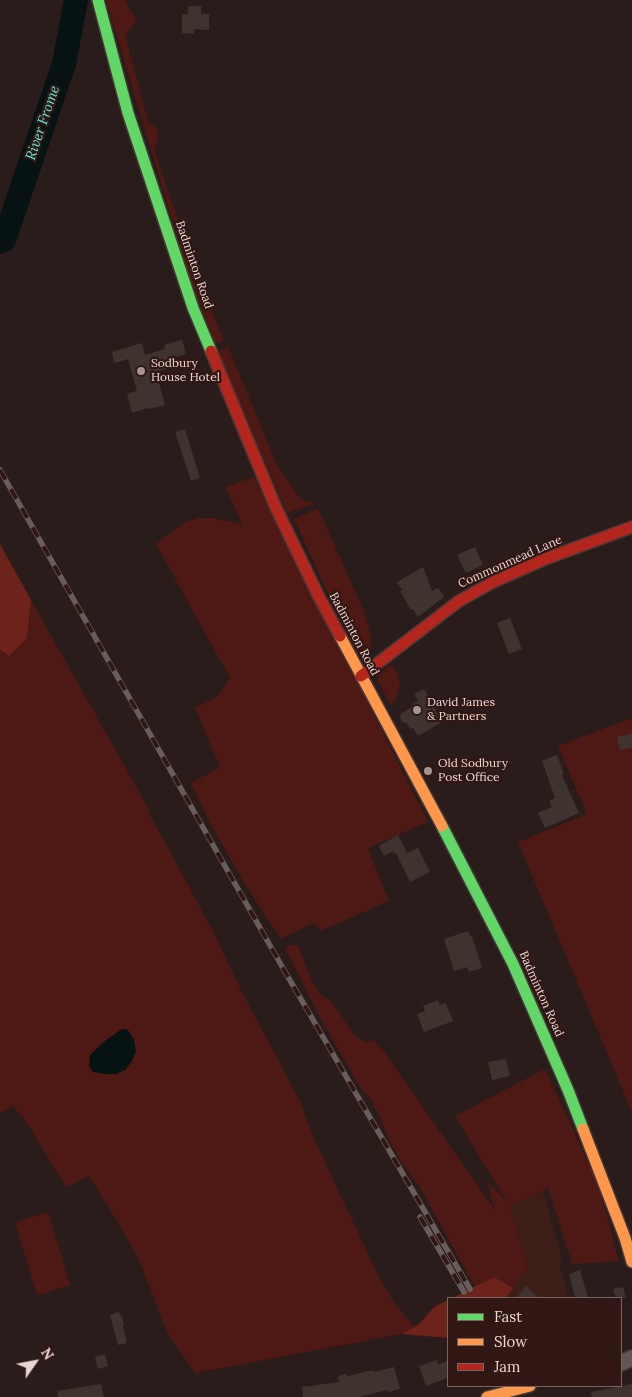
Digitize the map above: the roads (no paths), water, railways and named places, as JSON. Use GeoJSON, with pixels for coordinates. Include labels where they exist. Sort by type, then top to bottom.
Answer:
{"type":"FeatureCollection","features":[{"type":"Feature","properties":{"kind":"main road","name":"Badminton Road"},"geometry":{"type":"LineString","coordinates":[[98,0],[128,113],[193,308],[276,508],[319,597],[448,837],[512,964],[568,1090],[615,1212],[632,1262]]}},
{"type":"Feature","properties":{"kind":"main road","name":"Commonmead Lane"},"geometry":{"type":"LineString","coordinates":[[361,676],[459,601],[493,582],[545,559],[632,527]]}},
{"type":"Feature","properties":{"kind":"main road"},"geometry":{"type":"LineString","coordinates":[[486,1397],[526,1387]]}},
{"type":"Feature","properties":{"kind":"waterway","name":"River Frome"},"geometry":{"type":"LineString","coordinates":[[0,242],[4,240],[64,64],[76,0]]}},
{"type":"Feature","properties":{"kind":"railway"},"geometry":{"type":"LineString","coordinates":[[0,470],[284,970],[470,1289]]}},
{"type":"Feature","properties":{"kind":"railway"},"geometry":{"type":"LineString","coordinates":[[420,1217],[464,1292]]}},
{"type":"Feature","properties":{"kind":"place","name":"Sodbury House Hotel"},"geometry":{"type":"Point","coordinates":[141,371]}},
{"type":"Feature","properties":{"kind":"place","name":"David James & Partners"},"geometry":{"type":"Point","coordinates":[417,710]}},
{"type":"Feature","properties":{"kind":"place","name":"Old Sodbury Post Office"},"geometry":{"type":"Point","coordinates":[428,771]}}]}
